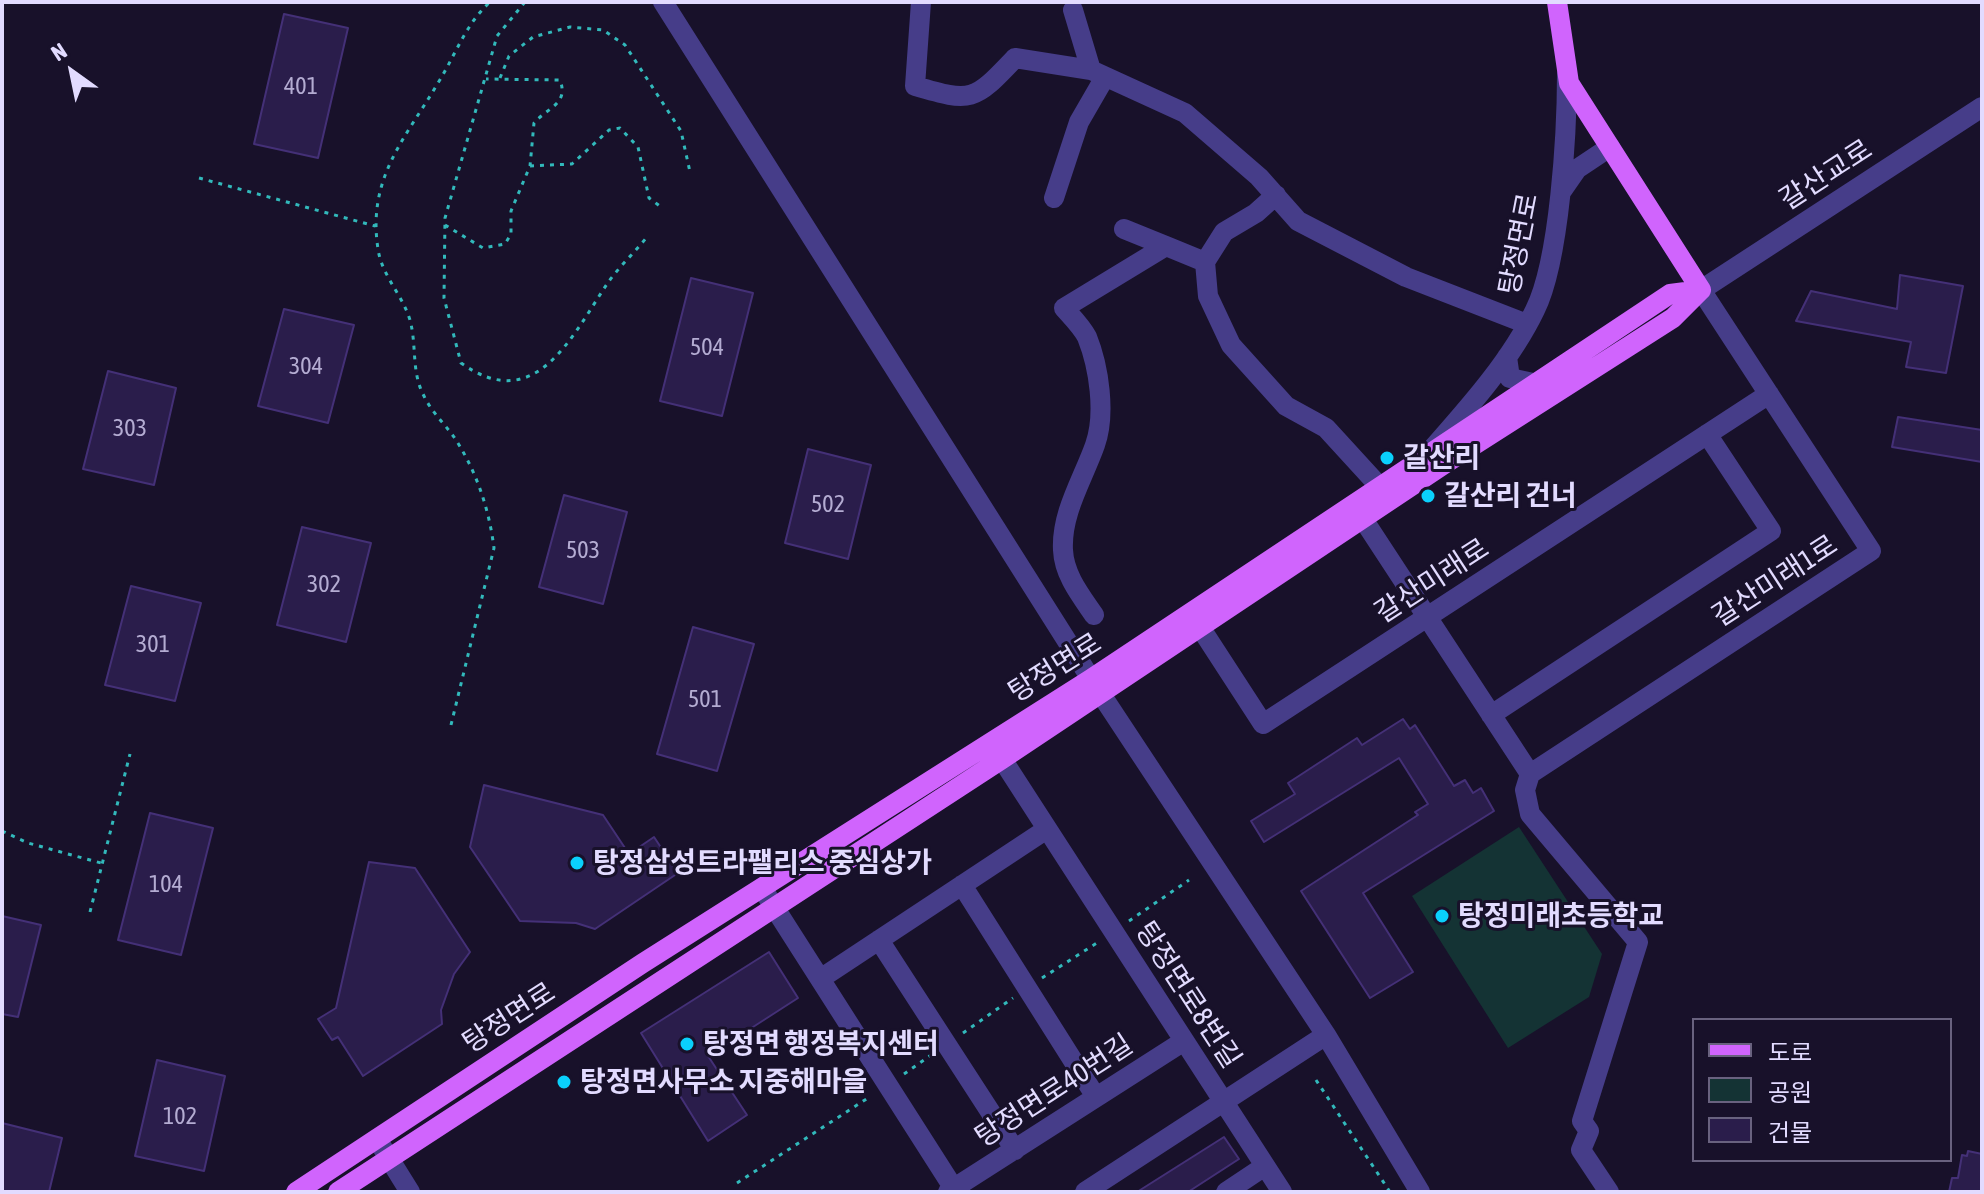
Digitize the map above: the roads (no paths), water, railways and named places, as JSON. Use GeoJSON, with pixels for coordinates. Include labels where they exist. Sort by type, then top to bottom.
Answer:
{"type":"FeatureCollection","features":[{"type":"Feature","properties":{"kind":"main road","name":"탕정면로"},"geometry":{"type":"LineString","coordinates":[[1557,2],[1567,72]]}},
{"type":"Feature","properties":{"kind":"main road","name":"갈산미래1로"},"geometry":{"type":"LineString","coordinates":[[1567,72],[1572,87],[1701,290]]}},
{"type":"Feature","properties":{"kind":"main road"},"geometry":{"type":"LineString","coordinates":[[1434,461],[1533,383],[1670,294],[1701,290]]}},
{"type":"Feature","properties":{"kind":"main road"},"geometry":{"type":"LineString","coordinates":[[1434,461],[1673,318],[1701,290]]}},
{"type":"Feature","properties":{"kind":"main road","name":"탕정면로"},"geometry":{"type":"LineString","coordinates":[[338,1192],[1002,759],[1096,686],[1380,487],[1434,461]]}},
{"type":"Feature","properties":{"kind":"main road","name":"탕정면로"},"geometry":{"type":"LineString","coordinates":[[296,1192],[762,888],[1096,686],[1200,627],[1363,519],[1434,461]]}},
{"type":"Feature","properties":{"kind":"street"},"geometry":{"type":"LineString","coordinates":[[663,2],[1096,686],[1326,1035],[1420,1192]]}},
{"type":"Feature","properties":{"kind":"street"},"geometry":{"type":"LineString","coordinates":[[921,2],[915,86],[953,97],[971,97],[985,89],[1015,58],[1098,73],[1185,113],[1276,195],[1298,221],[1406,277],[1527,324]]}},
{"type":"Feature","properties":{"kind":"street"},"geometry":{"type":"LineString","coordinates":[[1054,198],[1098,73],[1073,10]]}},
{"type":"Feature","properties":{"kind":"street","name":"탕정면로"},"geometry":{"type":"LineString","coordinates":[[1434,461],[1507,357],[1544,288],[1559,199],[1567,72]]}},
{"type":"Feature","properties":{"kind":"street","name":"갈산교로"},"geometry":{"type":"LineString","coordinates":[[1701,290],[1982,107]]}},
{"type":"Feature","properties":{"kind":"street"},"geometry":{"type":"LineString","coordinates":[[1559,199],[1577,169],[1610,147]]}},
{"type":"Feature","properties":{"kind":"street"},"geometry":{"type":"LineString","coordinates":[[1276,195],[1256,213],[1224,232],[1205,262],[1208,296],[1231,345],[1286,406],[1326,428],[1380,487]]}},
{"type":"Feature","properties":{"kind":"street"},"geometry":{"type":"LineString","coordinates":[[1124,229],[1205,262]]}},
{"type":"Feature","properties":{"kind":"street"},"geometry":{"type":"LineString","coordinates":[[1094,615],[1072,584],[1063,551],[1066,522],[1096,442],[1098,388],[1095,363],[1085,334],[1064,308],[1166,246]]}},
{"type":"Feature","properties":{"kind":"street","name":"갈산미래1로"},"geometry":{"type":"LineString","coordinates":[[1530,774],[1871,551],[1701,290]]}},
{"type":"Feature","properties":{"kind":"street"},"geometry":{"type":"LineString","coordinates":[[1507,357],[1510,378],[1533,383]]}},
{"type":"Feature","properties":{"kind":"street","name":"갈산미래로"},"geometry":{"type":"LineString","coordinates":[[1200,627],[1263,724],[1769,394]]}},
{"type":"Feature","properties":{"kind":"street"},"geometry":{"type":"LineString","coordinates":[[1491,715],[1771,531],[1707,434]]}},
{"type":"Feature","properties":{"kind":"street"},"geometry":{"type":"LineString","coordinates":[[1363,519],[1530,774],[1525,790],[1530,814],[1638,942],[1582,1121],[1589,1131],[1581,1150],[1609,1192]]}},
{"type":"Feature","properties":{"kind":"street","name":"탕정면로8번길"},"geometry":{"type":"LineString","coordinates":[[1002,759],[1282,1192]]}},
{"type":"Feature","properties":{"kind":"street"},"geometry":{"type":"LineString","coordinates":[[820,979],[1047,829]]}},
{"type":"Feature","properties":{"kind":"street"},"geometry":{"type":"LineString","coordinates":[[962,885],[1096,1097]]}},
{"type":"Feature","properties":{"kind":"street","name":"탕정면로40번길"},"geometry":{"type":"LineString","coordinates":[[762,888],[953,1191],[1184,1041]]}},
{"type":"Feature","properties":{"kind":"street"},"geometry":{"type":"LineString","coordinates":[[879,940],[1015,1150]]}},
{"type":"Feature","properties":{"kind":"street"},"geometry":{"type":"LineString","coordinates":[[1085,1192],[1326,1035]]}},
{"type":"Feature","properties":{"kind":"street"},"geometry":{"type":"LineString","coordinates":[[377,1139],[410,1192]]}},
{"type":"Feature","properties":{"kind":"street"},"geometry":{"type":"LineString","coordinates":[[1226,1192],[1265,1166]]}},
{"type":"Feature","properties":{"kind":"place","name":"갈산리"},"geometry":{"type":"Point","coordinates":[1387,458]}},
{"type":"Feature","properties":{"kind":"place","name":"갈산리 건너"},"geometry":{"type":"Point","coordinates":[1428,496]}},
{"type":"Feature","properties":{"kind":"place","name":"탕정삼성트라팰리스 중심상가"},"geometry":{"type":"Point","coordinates":[577,863]}},
{"type":"Feature","properties":{"kind":"place","name":"탕정미래초등학교"},"geometry":{"type":"Point","coordinates":[1442,916]}},
{"type":"Feature","properties":{"kind":"place","name":"탕정면 행정복지센터"},"geometry":{"type":"Point","coordinates":[687,1044]}},
{"type":"Feature","properties":{"kind":"place","name":"탕정면사무소 지중해마을"},"geometry":{"type":"Point","coordinates":[564,1082]}}]}
